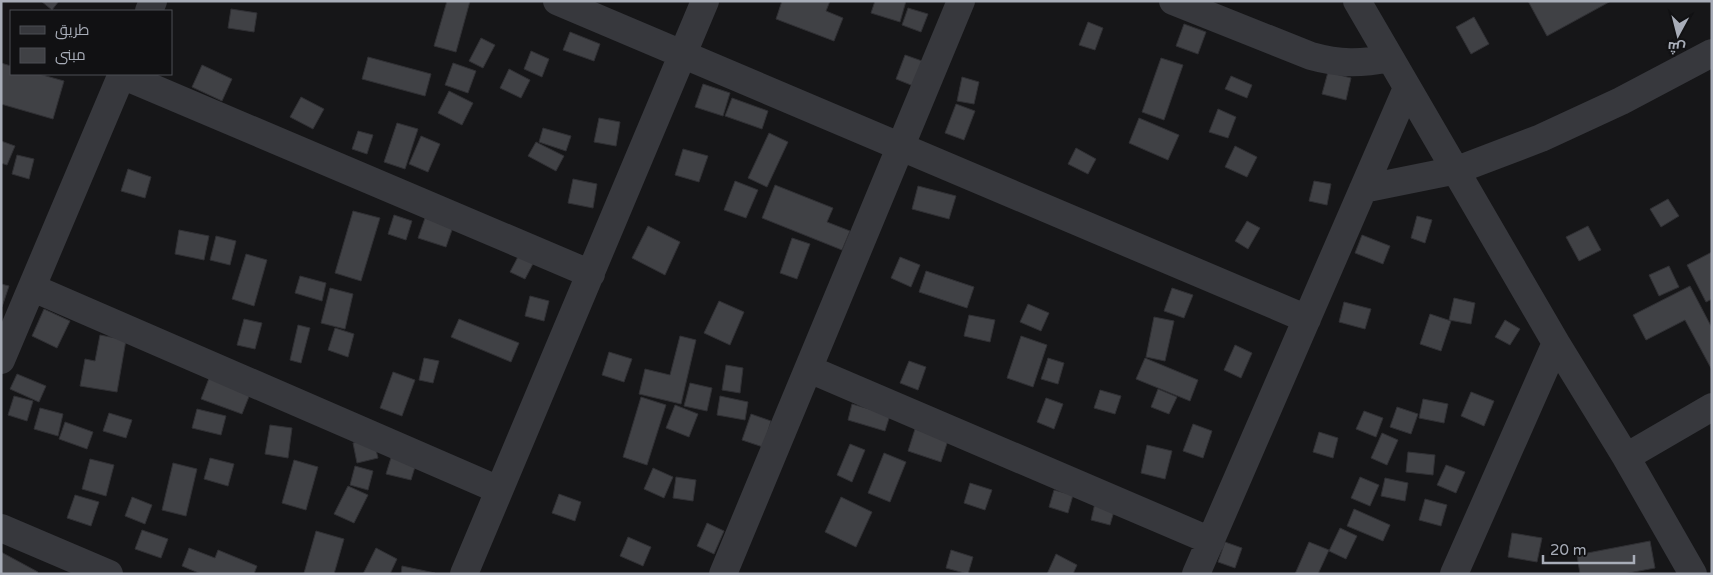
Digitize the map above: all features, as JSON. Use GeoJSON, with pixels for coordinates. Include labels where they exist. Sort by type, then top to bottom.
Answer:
{"type":"FeatureCollection","features":[{"type":"Feature","properties":{"kind":"street"},"geometry":{"type":"LineString","coordinates":[[557,1],[682,56],[1307,319]]}},
{"type":"Feature","properties":{"kind":"street"},"geometry":{"type":"LineString","coordinates":[[464,574],[705,1]]}},
{"type":"Feature","properties":{"kind":"street"},"geometry":{"type":"LineString","coordinates":[[723,574],[961,1]]}},
{"type":"Feature","properties":{"kind":"street"},"geometry":{"type":"LineString","coordinates":[[1174,1],[1311,56],[1330,61],[1350,63],[1365,63],[1390,58]]}},
{"type":"Feature","properties":{"kind":"street"},"geometry":{"type":"LineString","coordinates":[[1357,1],[1556,343],[1626,457],[1692,574]]}},
{"type":"Feature","properties":{"kind":"street"},"geometry":{"type":"LineString","coordinates":[[1363,189],[1457,170],[1540,138],[1621,101],[1712,53]]}},
{"type":"Feature","properties":{"kind":"street"},"geometry":{"type":"LineString","coordinates":[[1,360],[122,75]]}},
{"type":"Feature","properties":{"kind":"street"},"geometry":{"type":"LineString","coordinates":[[124,75],[590,274]]}},
{"type":"Feature","properties":{"kind":"street"},"geometry":{"type":"LineString","coordinates":[[1196,574],[1407,88]]}},
{"type":"Feature","properties":{"kind":"street"},"geometry":{"type":"LineString","coordinates":[[33,288],[499,490]]}},
{"type":"Feature","properties":{"kind":"street"},"geometry":{"type":"LineString","coordinates":[[1454,574],[1556,343]]}},
{"type":"Feature","properties":{"kind":"street"},"geometry":{"type":"LineString","coordinates":[[808,369],[1211,541]]}},
{"type":"Feature","properties":{"kind":"street"},"geometry":{"type":"LineString","coordinates":[[1626,457],[1712,407]]}},
{"type":"Feature","properties":{"kind":"street"},"geometry":{"type":"LineString","coordinates":[[1,528],[109,574]]}},
{"type":"Feature","properties":{"kind":"building"},"geometry":{"type":"Polygon","coordinates":[[[41,1],[59,1],[52,10],[41,1]]]}},
{"type":"Feature","properties":{"kind":"building"},"geometry":{"type":"Polygon","coordinates":[[[447,1],[470,1],[456,52],[434,46],[447,1]]]}},
{"type":"Feature","properties":{"kind":"building"},"geometry":{"type":"Polygon","coordinates":[[[782,1],[830,1],[826,11],[843,18],[834,41],[776,19],[782,1]]]}},
{"type":"Feature","properties":{"kind":"building"},"geometry":{"type":"Polygon","coordinates":[[[875,1],[906,1],[900,22],[871,13],[875,1]]]}},
{"type":"Feature","properties":{"kind":"building"},"geometry":{"type":"Polygon","coordinates":[[[1528,1],[1611,1],[1547,36],[1528,1]]]}},
{"type":"Feature","properties":{"kind":"building"},"geometry":{"type":"Polygon","coordinates":[[[908,8],[928,14],[921,32],[902,25],[908,8]]]}},
{"type":"Feature","properties":{"kind":"building"},"geometry":{"type":"Polygon","coordinates":[[[231,9],[257,13],[254,32],[228,28],[231,9]]]}},
{"type":"Feature","properties":{"kind":"building"},"geometry":{"type":"Polygon","coordinates":[[[1474,17],[1489,44],[1471,54],[1456,27],[1474,17]]]}},
{"type":"Feature","properties":{"kind":"building"},"geometry":{"type":"Polygon","coordinates":[[[1088,22],[1103,28],[1095,50],[1079,45],[1088,22]]]}},
{"type":"Feature","properties":{"kind":"building"},"geometry":{"type":"Polygon","coordinates":[[[1184,24],[1206,32],[1198,54],[1176,46],[1184,24]]]}},
{"type":"Feature","properties":{"kind":"building"},"geometry":{"type":"Polygon","coordinates":[[[570,32],[600,44],[594,61],[563,50],[570,32]]]}},
{"type":"Feature","properties":{"kind":"building"},"geometry":{"type":"Polygon","coordinates":[[[481,38],[495,45],[483,68],[469,61],[481,38]]]}},
{"type":"Feature","properties":{"kind":"building"},"geometry":{"type":"Polygon","coordinates":[[[531,51],[549,59],[542,77],[524,69],[531,51]]]}},
{"type":"Feature","properties":{"kind":"building"},"geometry":{"type":"Polygon","coordinates":[[[905,55],[925,62],[916,87],[896,79],[905,55]]]}},
{"type":"Feature","properties":{"kind":"building"},"geometry":{"type":"Polygon","coordinates":[[[368,57],[431,74],[425,96],[362,79],[368,57]]]}},
{"type":"Feature","properties":{"kind":"building"},"geometry":{"type":"Polygon","coordinates":[[[1161,58],[1183,65],[1164,120],[1142,112],[1161,58]]]}},
{"type":"Feature","properties":{"kind":"building"},"geometry":{"type":"Polygon","coordinates":[[[1,63],[10,66],[10,75],[43,75],[64,81],[53,119],[1,104],[1,63]]]}},
{"type":"Feature","properties":{"kind":"building"},"geometry":{"type":"Polygon","coordinates":[[[453,63],[476,71],[468,93],[445,85],[453,63]]]}},
{"type":"Feature","properties":{"kind":"building"},"geometry":{"type":"Polygon","coordinates":[[[202,65],[232,79],[222,101],[192,87],[202,65]]]}},
{"type":"Feature","properties":{"kind":"building"},"geometry":{"type":"Polygon","coordinates":[[[509,69],[530,80],[521,98],[500,88],[509,69]]]}},
{"type":"Feature","properties":{"kind":"building"},"geometry":{"type":"Polygon","coordinates":[[[1328,72],[1351,78],[1346,100],[1322,94],[1328,72]]]}},
{"type":"Feature","properties":{"kind":"building"},"geometry":{"type":"Polygon","coordinates":[[[1231,76],[1252,85],[1247,98],[1225,89],[1231,76]]]}},
{"type":"Feature","properties":{"kind":"building"},"geometry":{"type":"Polygon","coordinates":[[[962,77],[979,82],[974,104],[957,101],[962,77]]]}},
{"type":"Feature","properties":{"kind":"building"},"geometry":{"type":"Polygon","coordinates":[[[703,84],[730,93],[723,116],[695,107],[703,84]]]}},
{"type":"Feature","properties":{"kind":"building"},"geometry":{"type":"Polygon","coordinates":[[[449,91],[473,103],[462,125],[438,113],[449,91]]]}},
{"type":"Feature","properties":{"kind":"building"},"geometry":{"type":"Polygon","coordinates":[[[301,97],[324,109],[313,129],[290,117],[301,97]]]}},
{"type":"Feature","properties":{"kind":"building"},"geometry":{"type":"Polygon","coordinates":[[[732,98],[768,111],[762,129],[725,116],[732,98]]]}},
{"type":"Feature","properties":{"kind":"building"},"geometry":{"type":"Polygon","coordinates":[[[956,104],[975,111],[964,140],[945,133],[956,104]]]}},
{"type":"Feature","properties":{"kind":"building"},"geometry":{"type":"Polygon","coordinates":[[[1218,109],[1236,117],[1228,138],[1209,132],[1218,109]]]}},
{"type":"Feature","properties":{"kind":"building"},"geometry":{"type":"Polygon","coordinates":[[[599,118],[620,122],[616,146],[594,142],[599,118]]]}},
{"type":"Feature","properties":{"kind":"building"},"geometry":{"type":"Polygon","coordinates":[[[1139,118],[1179,135],[1168,160],[1129,143],[1139,118]]]}},
{"type":"Feature","properties":{"kind":"building"},"geometry":{"type":"Polygon","coordinates":[[[397,123],[418,129],[405,169],[384,162],[397,123]]]}},
{"type":"Feature","properties":{"kind":"building"},"geometry":{"type":"Polygon","coordinates":[[[543,128],[571,136],[566,151],[539,142],[543,128]]]}},
{"type":"Feature","properties":{"kind":"building"},"geometry":{"type":"Polygon","coordinates":[[[358,131],[373,135],[367,154],[352,149],[358,131]]]}},
{"type":"Feature","properties":{"kind":"building"},"geometry":{"type":"Polygon","coordinates":[[[769,133],[788,142],[767,187],[748,178],[769,133]]]}},
{"type":"Feature","properties":{"kind":"building"},"geometry":{"type":"Polygon","coordinates":[[[421,136],[440,144],[428,172],[409,164],[421,136]]]}},
{"type":"Feature","properties":{"kind":"building"},"geometry":{"type":"Polygon","coordinates":[[[1,141],[15,146],[7,165],[1,163],[1,141]]]}},
{"type":"Feature","properties":{"kind":"building"},"geometry":{"type":"Polygon","coordinates":[[[536,142],[564,156],[556,171],[528,156],[536,142]]]}},
{"type":"Feature","properties":{"kind":"building"},"geometry":{"type":"Polygon","coordinates":[[[1235,146],[1257,157],[1247,177],[1225,167],[1235,146]]]}},
{"type":"Feature","properties":{"kind":"building"},"geometry":{"type":"Polygon","coordinates":[[[1076,148],[1096,159],[1088,174],[1068,164],[1076,148]]]}},
{"type":"Feature","properties":{"kind":"building"},"geometry":{"type":"Polygon","coordinates":[[[683,149],[708,156],[699,182],[675,175],[683,149]]]}},
{"type":"Feature","properties":{"kind":"building"},"geometry":{"type":"Polygon","coordinates":[[[17,155],[34,159],[29,179],[12,174],[17,155]]]}},
{"type":"Feature","properties":{"kind":"building"},"geometry":{"type":"Polygon","coordinates":[[[128,169],[151,177],[145,198],[121,191],[128,169]]]}},
{"type":"Feature","properties":{"kind":"building"},"geometry":{"type":"Polygon","coordinates":[[[573,179],[597,184],[593,208],[568,203],[573,179]]]}},
{"type":"Feature","properties":{"kind":"building"},"geometry":{"type":"Polygon","coordinates":[[[735,181],[758,190],[746,218],[724,210],[735,181]]]}},
{"type":"Feature","properties":{"kind":"building"},"geometry":{"type":"Polygon","coordinates":[[[1314,181],[1331,184],[1327,205],[1309,201],[1314,181]]]}},
{"type":"Feature","properties":{"kind":"building"},"geometry":{"type":"Polygon","coordinates":[[[775,185],[833,208],[827,222],[850,231],[842,250],[762,218],[775,185]]]}},
{"type":"Feature","properties":{"kind":"building"},"geometry":{"type":"Polygon","coordinates":[[[918,186],[956,196],[949,219],[912,209],[918,186]]]}},
{"type":"Feature","properties":{"kind":"building"},"geometry":{"type":"Polygon","coordinates":[[[1668,199],[1679,216],[1661,227],[1650,209],[1668,199]]]}},
{"type":"Feature","properties":{"kind":"building"},"geometry":{"type":"Polygon","coordinates":[[[353,211],[380,218],[361,281],[335,273],[353,211]]]}},
{"type":"Feature","properties":{"kind":"building"},"geometry":{"type":"Polygon","coordinates":[[[394,215],[412,221],[406,240],[388,234],[394,215]]]}},
{"type":"Feature","properties":{"kind":"building"},"geometry":{"type":"Polygon","coordinates":[[[1417,216],[1432,220],[1425,243],[1411,238],[1417,216]]]}},
{"type":"Feature","properties":{"kind":"building"},"geometry":{"type":"Polygon","coordinates":[[[425,218],[453,227],[446,247],[418,238],[425,218]]]}},
{"type":"Feature","properties":{"kind":"building"},"geometry":{"type":"Polygon","coordinates":[[[1247,221],[1260,228],[1248,249],[1235,241],[1247,221]]]}},
{"type":"Feature","properties":{"kind":"building"},"geometry":{"type":"Polygon","coordinates":[[[648,226],[680,242],[665,275],[632,258],[648,226]]]}},
{"type":"Feature","properties":{"kind":"building"},"geometry":{"type":"Polygon","coordinates":[[[1588,226],[1601,250],[1579,261],[1566,237],[1588,226]]]}},
{"type":"Feature","properties":{"kind":"building"},"geometry":{"type":"Polygon","coordinates":[[[179,230],[209,236],[204,260],[175,254],[179,230]]]}},
{"type":"Feature","properties":{"kind":"building"},"geometry":{"type":"Polygon","coordinates":[[[1362,235],[1390,246],[1383,264],[1355,253],[1362,235]]]}},
{"type":"Feature","properties":{"kind":"building"},"geometry":{"type":"Polygon","coordinates":[[[216,236],[236,241],[230,265],[210,260],[216,236]]]}},
{"type":"Feature","properties":{"kind":"building"},"geometry":{"type":"Polygon","coordinates":[[[792,238],[810,244],[797,279],[780,273],[792,238]]]}},
{"type":"Feature","properties":{"kind":"building"},"geometry":{"type":"Polygon","coordinates":[[[521,251],[536,258],[525,279],[510,272],[521,251]]]}},
{"type":"Feature","properties":{"kind":"building"},"geometry":{"type":"Polygon","coordinates":[[[1712,252],[1712,299],[1706,302],[1687,265],[1712,252]]]}},
{"type":"Feature","properties":{"kind":"building"},"geometry":{"type":"Polygon","coordinates":[[[246,254],[267,260],[254,306],[232,299],[246,254]]]}},
{"type":"Feature","properties":{"kind":"building"},"geometry":{"type":"Polygon","coordinates":[[[900,257],[920,265],[911,287],[891,278],[900,257]]]}},
{"type":"Feature","properties":{"kind":"building"},"geometry":{"type":"Polygon","coordinates":[[[1669,266],[1679,287],[1659,296],[1649,275],[1669,266]]]}},
{"type":"Feature","properties":{"kind":"building"},"geometry":{"type":"Polygon","coordinates":[[[926,271],[974,287],[967,308],[919,292],[926,271]]]}},
{"type":"Feature","properties":{"kind":"building"},"geometry":{"type":"Polygon","coordinates":[[[300,276],[326,283],[322,301],[295,293],[300,276]]]}},
{"type":"Feature","properties":{"kind":"building"},"geometry":{"type":"Polygon","coordinates":[[[1,284],[9,286],[2,307],[1,307],[1,284]]]}},
{"type":"Feature","properties":{"kind":"building"},"geometry":{"type":"Polygon","coordinates":[[[1690,286],[1712,328],[1712,370],[1685,320],[1646,340],[1633,315],[1690,286]]]}},
{"type":"Feature","properties":{"kind":"building"},"geometry":{"type":"Polygon","coordinates":[[[330,288],[353,294],[345,329],[321,323],[330,288]]]}},
{"type":"Feature","properties":{"kind":"building"},"geometry":{"type":"Polygon","coordinates":[[[1172,288],[1193,295],[1184,318],[1164,311],[1172,288]]]}},
{"type":"Feature","properties":{"kind":"building"},"geometry":{"type":"Polygon","coordinates":[[[530,296],[549,301],[544,321],[525,316],[530,296]]]}},
{"type":"Feature","properties":{"kind":"building"},"geometry":{"type":"Polygon","coordinates":[[[1454,298],[1475,303],[1471,324],[1449,320],[1454,298]]]}},
{"type":"Feature","properties":{"kind":"building"},"geometry":{"type":"Polygon","coordinates":[[[719,301],[744,312],[730,345],[704,333],[719,301]]]}},
{"type":"Feature","properties":{"kind":"building"},"geometry":{"type":"Polygon","coordinates":[[[1344,302],[1371,309],[1365,329],[1339,322],[1344,302]]]}},
{"type":"Feature","properties":{"kind":"building"},"geometry":{"type":"Polygon","coordinates":[[[1028,304],[1049,313],[1041,331],[1020,322],[1028,304]]]}},
{"type":"Feature","properties":{"kind":"building"},"geometry":{"type":"Polygon","coordinates":[[[44,309],[70,321],[57,348],[32,336],[44,309]]]}},
{"type":"Feature","properties":{"kind":"building"},"geometry":{"type":"Polygon","coordinates":[[[1430,314],[1451,321],[1441,351],[1420,344],[1430,314]]]}},
{"type":"Feature","properties":{"kind":"building"},"geometry":{"type":"Polygon","coordinates":[[[969,315],[995,320],[990,342],[964,336],[969,315]]]}},
{"type":"Feature","properties":{"kind":"building"},"geometry":{"type":"Polygon","coordinates":[[[1154,317],[1174,321],[1165,361],[1146,357],[1154,317]]]}},
{"type":"Feature","properties":{"kind":"building"},"geometry":{"type":"Polygon","coordinates":[[[244,319],[262,323],[255,349],[237,345],[244,319]]]}},
{"type":"Feature","properties":{"kind":"building"},"geometry":{"type":"Polygon","coordinates":[[[459,319],[519,343],[511,362],[451,337],[459,319]]]}},
{"type":"Feature","properties":{"kind":"building"},"geometry":{"type":"Polygon","coordinates":[[[1505,320],[1520,329],[1510,345],[1495,337],[1505,320]]]}},
{"type":"Feature","properties":{"kind":"building"},"geometry":{"type":"Polygon","coordinates":[[[298,325],[310,328],[301,363],[290,360],[298,325]]]}},
{"type":"Feature","properties":{"kind":"building"},"geometry":{"type":"Polygon","coordinates":[[[335,328],[354,334],[348,357],[328,350],[335,328]]]}},
{"type":"Feature","properties":{"kind":"building"},"geometry":{"type":"Polygon","coordinates":[[[100,335],[126,340],[117,392],[80,386],[85,359],[95,361],[100,335]]]}},
{"type":"Feature","properties":{"kind":"building"},"geometry":{"type":"Polygon","coordinates":[[[680,336],[696,340],[681,404],[639,394],[645,369],[670,375],[680,336]]]}},
{"type":"Feature","properties":{"kind":"building"},"geometry":{"type":"Polygon","coordinates":[[[1021,336],[1047,345],[1033,387],[1007,378],[1021,336]]]}},
{"type":"Feature","properties":{"kind":"building"},"geometry":{"type":"Polygon","coordinates":[[[1235,345],[1252,353],[1241,378],[1224,370],[1235,345]]]}},
{"type":"Feature","properties":{"kind":"building"},"geometry":{"type":"Polygon","coordinates":[[[609,352],[632,359],[624,382],[602,375],[609,352]]]}},
{"type":"Feature","properties":{"kind":"building"},"geometry":{"type":"Polygon","coordinates":[[[424,358],[439,361],[433,383],[419,380],[424,358]]]}},
{"type":"Feature","properties":{"kind":"building"},"geometry":{"type":"Polygon","coordinates":[[[1048,358],[1064,363],[1058,384],[1041,379],[1048,358]]]}},
{"type":"Feature","properties":{"kind":"building"},"geometry":{"type":"Polygon","coordinates":[[[1145,358],[1198,380],[1190,401],[1136,379],[1145,358]]]}},
{"type":"Feature","properties":{"kind":"building"},"geometry":{"type":"Polygon","coordinates":[[[909,361],[926,367],[918,390],[900,383],[909,361]]]}},
{"type":"Feature","properties":{"kind":"building"},"geometry":{"type":"Polygon","coordinates":[[[726,365],[743,368],[740,393],[722,390],[726,365]]]}},
{"type":"Feature","properties":{"kind":"building"},"geometry":{"type":"Polygon","coordinates":[[[393,372],[415,380],[402,416],[380,408],[393,372]]]}},
{"type":"Feature","properties":{"kind":"building"},"geometry":{"type":"Polygon","coordinates":[[[211,373],[252,389],[242,414],[201,399],[211,373]]]}},
{"type":"Feature","properties":{"kind":"building"},"geometry":{"type":"Polygon","coordinates":[[[17,374],[46,386],[39,402],[10,389],[17,374]]]}},
{"type":"Feature","properties":{"kind":"building"},"geometry":{"type":"Polygon","coordinates":[[[690,383],[712,388],[707,411],[684,406],[690,383]]]}},
{"type":"Feature","properties":{"kind":"building"},"geometry":{"type":"Polygon","coordinates":[[[1158,389],[1177,397],[1169,414],[1151,407],[1158,389]]]}},
{"type":"Feature","properties":{"kind":"building"},"geometry":{"type":"Polygon","coordinates":[[[1100,390],[1121,396],[1115,414],[1094,408],[1100,390]]]}},
{"type":"Feature","properties":{"kind":"building"},"geometry":{"type":"Polygon","coordinates":[[[1471,392],[1494,401],[1484,426],[1461,416],[1471,392]]]}},
{"type":"Feature","properties":{"kind":"building"},"geometry":{"type":"Polygon","coordinates":[[[14,396],[33,401],[27,421],[8,415],[14,396]]]}},
{"type":"Feature","properties":{"kind":"building"},"geometry":{"type":"Polygon","coordinates":[[[720,396],[748,402],[745,420],[717,415],[720,396]]]}},
{"type":"Feature","properties":{"kind":"building"},"geometry":{"type":"Polygon","coordinates":[[[641,397],[666,405],[647,465],[623,457],[641,397]]]}},
{"type":"Feature","properties":{"kind":"building"},"geometry":{"type":"Polygon","coordinates":[[[1046,398],[1063,404],[1054,429],[1037,422],[1046,398]]]}},
{"type":"Feature","properties":{"kind":"building"},"geometry":{"type":"Polygon","coordinates":[[[1423,399],[1448,404],[1444,423],[1419,418],[1423,399]]]}},
{"type":"Feature","properties":{"kind":"building"},"geometry":{"type":"Polygon","coordinates":[[[852,404],[890,415],[885,431],[848,420],[852,404]]]}},
{"type":"Feature","properties":{"kind":"building"},"geometry":{"type":"Polygon","coordinates":[[[675,405],[698,414],[689,437],[666,428],[675,405]]]}},
{"type":"Feature","properties":{"kind":"building"},"geometry":{"type":"Polygon","coordinates":[[[1397,407],[1418,414],[1411,434],[1390,427],[1397,407]]]}},
{"type":"Feature","properties":{"kind":"building"},"geometry":{"type":"Polygon","coordinates":[[[40,408],[63,414],[58,436],[34,429],[40,408]]]}},
{"type":"Feature","properties":{"kind":"building"},"geometry":{"type":"Polygon","coordinates":[[[197,409],[226,416],[221,435],[192,428],[197,409]]]}},
{"type":"Feature","properties":{"kind":"building"},"geometry":{"type":"Polygon","coordinates":[[[1364,411],[1383,418],[1376,437],[1356,429],[1364,411]]]}},
{"type":"Feature","properties":{"kind":"building"},"geometry":{"type":"Polygon","coordinates":[[[109,413],[132,420],[126,438],[103,431],[109,413]]]}},
{"type":"Feature","properties":{"kind":"building"},"geometry":{"type":"Polygon","coordinates":[[[751,414],[771,421],[763,447],[742,440],[751,414]]]}},
{"type":"Feature","properties":{"kind":"building"},"geometry":{"type":"Polygon","coordinates":[[[65,422],[93,432],[87,449],[59,439],[65,422]]]}},
{"type":"Feature","properties":{"kind":"building"},"geometry":{"type":"Polygon","coordinates":[[[1193,424],[1212,431],[1203,458],[1183,451],[1193,424]]]}},
{"type":"Feature","properties":{"kind":"building"},"geometry":{"type":"Polygon","coordinates":[[[270,425],[292,428],[288,458],[265,454],[270,425]]]}},
{"type":"Feature","properties":{"kind":"building"},"geometry":{"type":"Polygon","coordinates":[[[915,429],[948,440],[941,462],[908,451],[915,429]]]}},
{"type":"Feature","properties":{"kind":"building"},"geometry":{"type":"Polygon","coordinates":[[[1319,432],[1338,438],[1333,458],[1313,452],[1319,432]]]}},
{"type":"Feature","properties":{"kind":"building"},"geometry":{"type":"Polygon","coordinates":[[[1382,433],[1398,440],[1387,465],[1371,458],[1382,433]]]}},
{"type":"Feature","properties":{"kind":"building"},"geometry":{"type":"Polygon","coordinates":[[[373,438],[378,458],[357,463],[353,443],[373,438]]]}},
{"type":"Feature","properties":{"kind":"building"},"geometry":{"type":"Polygon","coordinates":[[[850,444],[865,450],[852,482],[837,475],[850,444]]]}},
{"type":"Feature","properties":{"kind":"building"},"geometry":{"type":"Polygon","coordinates":[[[1147,445],[1172,451],[1165,479],[1141,473],[1147,445]]]}},
{"type":"Feature","properties":{"kind":"building"},"geometry":{"type":"Polygon","coordinates":[[[393,451],[418,457],[411,480],[386,474],[393,451]]]}},
{"type":"Feature","properties":{"kind":"building"},"geometry":{"type":"Polygon","coordinates":[[[1408,452],[1435,455],[1433,475],[1406,472],[1408,452]]]}},
{"type":"Feature","properties":{"kind":"building"},"geometry":{"type":"Polygon","coordinates":[[[884,453],[906,462],[890,502],[868,493],[884,453]]]}},
{"type":"Feature","properties":{"kind":"building"},"geometry":{"type":"Polygon","coordinates":[[[210,458],[234,464],[228,486],[204,479],[210,458]]]}},
{"type":"Feature","properties":{"kind":"building"},"geometry":{"type":"Polygon","coordinates":[[[90,459],[114,465],[106,496],[82,489],[90,459]]]}},
{"type":"Feature","properties":{"kind":"building"},"geometry":{"type":"Polygon","coordinates":[[[294,460],[318,467],[306,510],[282,503],[294,460]]]}},
{"type":"Feature","properties":{"kind":"building"},"geometry":{"type":"Polygon","coordinates":[[[173,463],[197,469],[186,516],[162,510],[173,463]]]}},
{"type":"Feature","properties":{"kind":"building"},"geometry":{"type":"Polygon","coordinates":[[[1446,465],[1465,472],[1456,493],[1437,485],[1446,465]]]}},
{"type":"Feature","properties":{"kind":"building"},"geometry":{"type":"Polygon","coordinates":[[[355,466],[373,471],[368,490],[350,485],[355,466]]]}},
{"type":"Feature","properties":{"kind":"building"},"geometry":{"type":"Polygon","coordinates":[[[653,468],[673,477],[664,498],[644,489],[653,468]]]}},
{"type":"Feature","properties":{"kind":"building"},"geometry":{"type":"Polygon","coordinates":[[[676,477],[696,480],[693,501],[673,498],[676,477]]]}},
{"type":"Feature","properties":{"kind":"building"},"geometry":{"type":"Polygon","coordinates":[[[1360,477],[1379,485],[1370,506],[1351,498],[1360,477]]]}},
{"type":"Feature","properties":{"kind":"building"},"geometry":{"type":"Polygon","coordinates":[[[1385,478],[1408,483],[1405,501],[1381,496],[1385,478]]]}},
{"type":"Feature","properties":{"kind":"building"},"geometry":{"type":"Polygon","coordinates":[[[970,483],[992,490],[985,510],[964,503],[970,483]]]}},
{"type":"Feature","properties":{"kind":"building"},"geometry":{"type":"Polygon","coordinates":[[[348,486],[368,495],[354,523],[334,514],[348,486]]]}},
{"type":"Feature","properties":{"kind":"building"},"geometry":{"type":"Polygon","coordinates":[[[1054,490],[1073,495],[1068,513],[1049,507],[1054,490]]]}},
{"type":"Feature","properties":{"kind":"building"},"geometry":{"type":"Polygon","coordinates":[[[559,494],[581,502],[575,521],[552,513],[559,494]]]}},
{"type":"Feature","properties":{"kind":"building"},"geometry":{"type":"Polygon","coordinates":[[[75,495],[99,502],[91,526],[67,518],[75,495]]]}},
{"type":"Feature","properties":{"kind":"building"},"geometry":{"type":"Polygon","coordinates":[[[132,497],[152,505],[145,524],[125,516],[132,497]]]}},
{"type":"Feature","properties":{"kind":"building"},"geometry":{"type":"Polygon","coordinates":[[[841,497],[872,512],[856,547],[825,532],[841,497]]]}},
{"type":"Feature","properties":{"kind":"building"},"geometry":{"type":"Polygon","coordinates":[[[1425,499],[1447,505],[1441,526],[1419,520],[1425,499]]]}},
{"type":"Feature","properties":{"kind":"building"},"geometry":{"type":"Polygon","coordinates":[[[1095,503],[1115,508],[1110,525],[1091,520],[1095,503]]]}},
{"type":"Feature","properties":{"kind":"building"},"geometry":{"type":"Polygon","coordinates":[[[1354,509],[1390,525],[1383,541],[1347,526],[1354,509]]]}},
{"type":"Feature","properties":{"kind":"building"},"geometry":{"type":"Polygon","coordinates":[[[707,523],[724,531],[714,554],[697,546],[707,523]]]}},
{"type":"Feature","properties":{"kind":"building"},"geometry":{"type":"Polygon","coordinates":[[[1340,528],[1357,536],[1346,559],[1329,551],[1340,528]]]}},
{"type":"Feature","properties":{"kind":"building"},"geometry":{"type":"Polygon","coordinates":[[[142,530],[168,539],[161,558],[135,549],[142,530]]]}},
{"type":"Feature","properties":{"kind":"building"},"geometry":{"type":"Polygon","coordinates":[[[316,531],[344,539],[334,574],[304,573],[316,531]]]}},
{"type":"Feature","properties":{"kind":"building"},"geometry":{"type":"Polygon","coordinates":[[[1512,533],[1542,538],[1537,562],[1508,557],[1512,533]]]}},
{"type":"Feature","properties":{"kind":"building"},"geometry":{"type":"Polygon","coordinates":[[[628,537],[651,547],[643,566],[620,556],[628,537]]]}},
{"type":"Feature","properties":{"kind":"building"},"geometry":{"type":"Polygon","coordinates":[[[1650,541],[1655,568],[1623,574],[1580,574],[1577,555],[1650,541]]]}},
{"type":"Feature","properties":{"kind":"building"},"geometry":{"type":"Polygon","coordinates":[[[1225,542],[1242,548],[1235,568],[1218,562],[1225,542]]]}},
{"type":"Feature","properties":{"kind":"building"},"geometry":{"type":"Polygon","coordinates":[[[1309,542],[1329,550],[1318,574],[1295,574],[1309,542]]]}},
{"type":"Feature","properties":{"kind":"building"},"geometry":{"type":"Polygon","coordinates":[[[189,548],[215,558],[218,550],[257,566],[254,574],[201,574],[182,566],[189,548]]]}},
{"type":"Feature","properties":{"kind":"building"},"geometry":{"type":"Polygon","coordinates":[[[376,548],[397,559],[390,574],[363,574],[376,548]]]}},
{"type":"Feature","properties":{"kind":"building"},"geometry":{"type":"Polygon","coordinates":[[[951,550],[973,557],[968,574],[946,568],[951,550]]]}},
{"type":"Feature","properties":{"kind":"building"},"geometry":{"type":"Polygon","coordinates":[[[1,552],[38,572],[37,574],[1,574],[1,552]]]}},
{"type":"Feature","properties":{"kind":"building"},"geometry":{"type":"Polygon","coordinates":[[[1056,554],[1077,565],[1073,574],[1047,574],[1056,554]]]}},
{"type":"Feature","properties":{"kind":"building"},"geometry":{"type":"Polygon","coordinates":[[[402,566],[435,573],[435,574],[401,574],[402,566]]]}}]}
